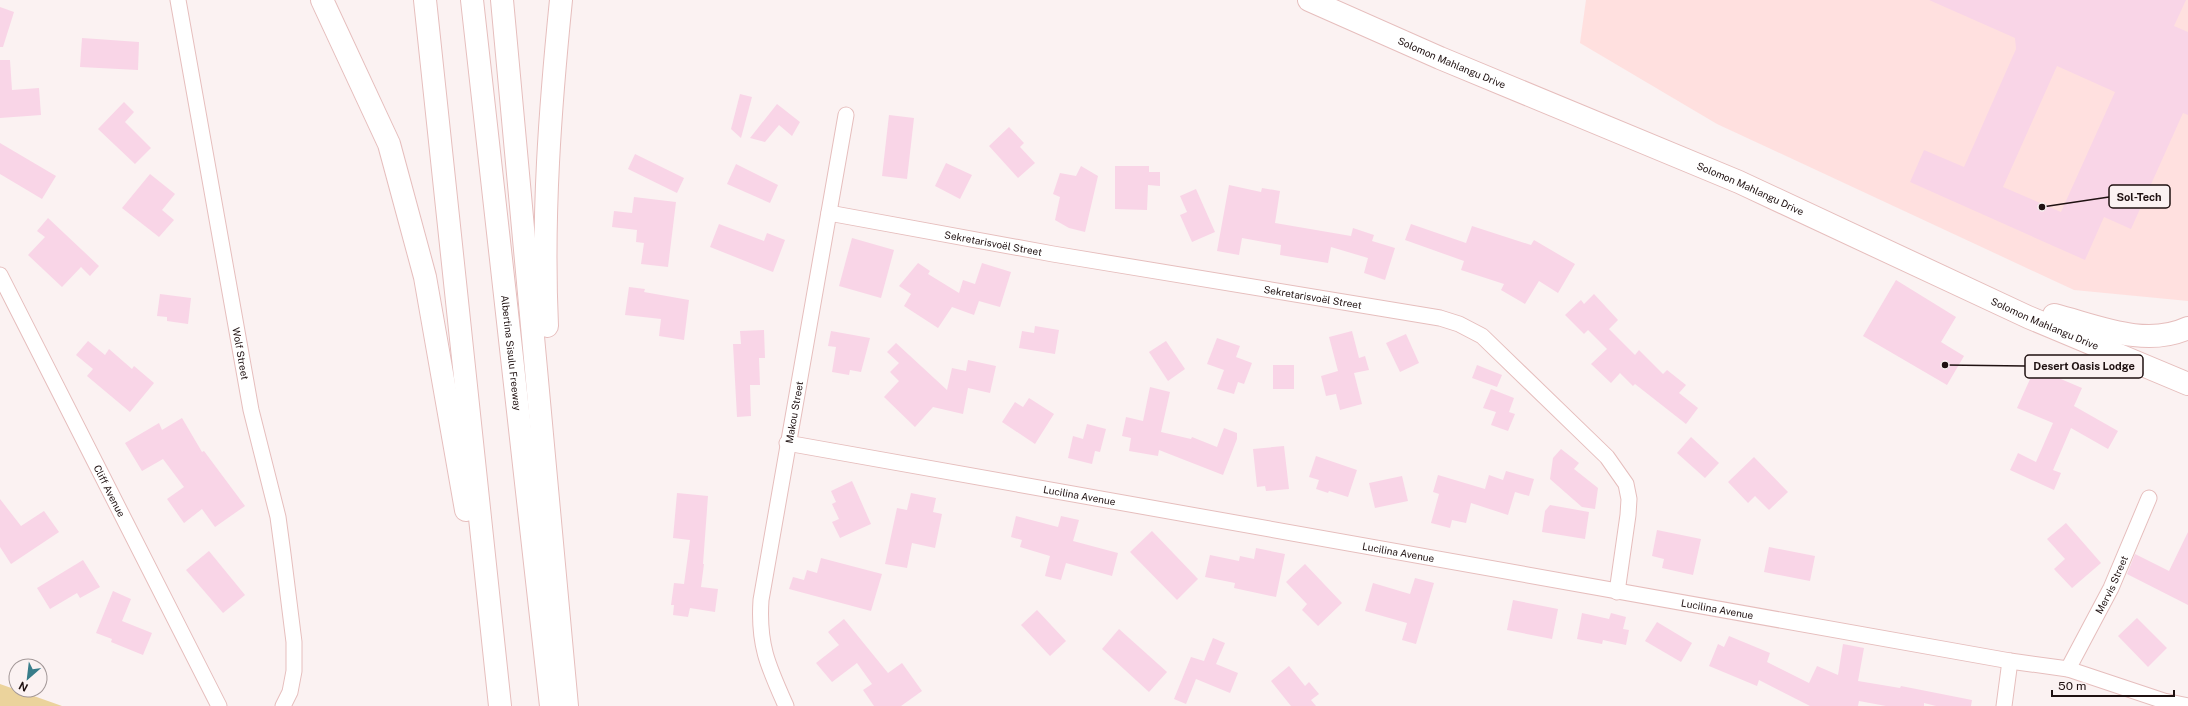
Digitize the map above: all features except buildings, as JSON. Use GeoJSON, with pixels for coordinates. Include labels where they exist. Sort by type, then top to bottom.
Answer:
{"type":"FeatureCollection","features":[{"type":"Feature","properties":{"kind":"main road"},"geometry":{"type":"LineString","coordinates":[[322,0],[389,144],[404,194],[425,277],[482,600],[492,630]]}},
{"type":"Feature","properties":{"kind":"main road"},"geometry":{"type":"LineString","coordinates":[[425,0],[500,706]]}},
{"type":"Feature","properties":{"kind":"main road","name":"Albertina Sisulu Freeway"},"geometry":{"type":"LineString","coordinates":[[472,0],[551,706]]}},
{"type":"Feature","properties":{"kind":"main road"},"geometry":{"type":"LineString","coordinates":[[502,0],[567,706]]}},
{"type":"Feature","properties":{"kind":"main road"},"geometry":{"type":"LineString","coordinates":[[558,604],[560,544],[545,287],[545,214],[553,80],[561,0]]}},
{"type":"Feature","properties":{"kind":"main road","name":"Solomon Mahlangu Drive"},"geometry":{"type":"LineString","coordinates":[[1309,0],[1440,58],[1739,182],[1983,296],[2188,384]]}},
{"type":"Feature","properties":{"kind":"main road"},"geometry":{"type":"LineString","coordinates":[[1983,296],[2127,334],[2148,337],[2166,337],[2188,328]]}},
{"type":"Feature","properties":{"kind":"street","name":"Wolf Street"},"geometry":{"type":"LineString","coordinates":[[178,0],[251,410],[278,516],[294,642],[294,664],[290,692],[283,706]]}},
{"type":"Feature","properties":{"kind":"street","name":"Makou Street"},"geometry":{"type":"LineString","coordinates":[[786,706],[763,650],[760,622],[761,600],[787,443],[846,115]]}},
{"type":"Feature","properties":{"kind":"street","name":"Sekretarisvoël Street"},"geometry":{"type":"LineString","coordinates":[[829,213],[1053,254],[1440,318],[1470,328],[1482,336],[1607,457],[1626,484],[1629,499],[1628,515],[1617,592]]}},
{"type":"Feature","properties":{"kind":"street","name":"Cliff Avenue"},"geometry":{"type":"LineString","coordinates":[[0,276],[219,706]]}},
{"type":"Feature","properties":{"kind":"street","name":"Lucilina Avenue"},"geometry":{"type":"LineString","coordinates":[[787,443],[1617,592],[2010,661],[2068,669],[2164,701],[2188,706]]}},
{"type":"Feature","properties":{"kind":"street","name":"Mervis Street"},"geometry":{"type":"LineString","coordinates":[[2068,669],[2111,588],[2149,498]]}},
{"type":"Feature","properties":{"kind":"street"},"geometry":{"type":"LineString","coordinates":[[2004,706],[2010,661]]}},
{"type":"Feature","properties":{"kind":"shaded area"},"geometry":{"type":"Polygon","coordinates":[[[1586,0],[2188,0],[2188,301],[2074,290],[1717,124],[1580,43],[1586,0]]]}},
{"type":"Feature","properties":{"kind":"shaded area"},"geometry":{"type":"Polygon","coordinates":[[[0,684],[8,687],[8,698],[39,698],[62,706],[0,706],[0,684]]]}},
{"type":"Feature","properties":{"kind":"place","name":"Sol-Tech"},"geometry":{"type":"Point","coordinates":[2042,207]}},
{"type":"Feature","properties":{"kind":"place","name":"Desert Oasis Lodge"},"geometry":{"type":"Point","coordinates":[1945,365]}}]}
